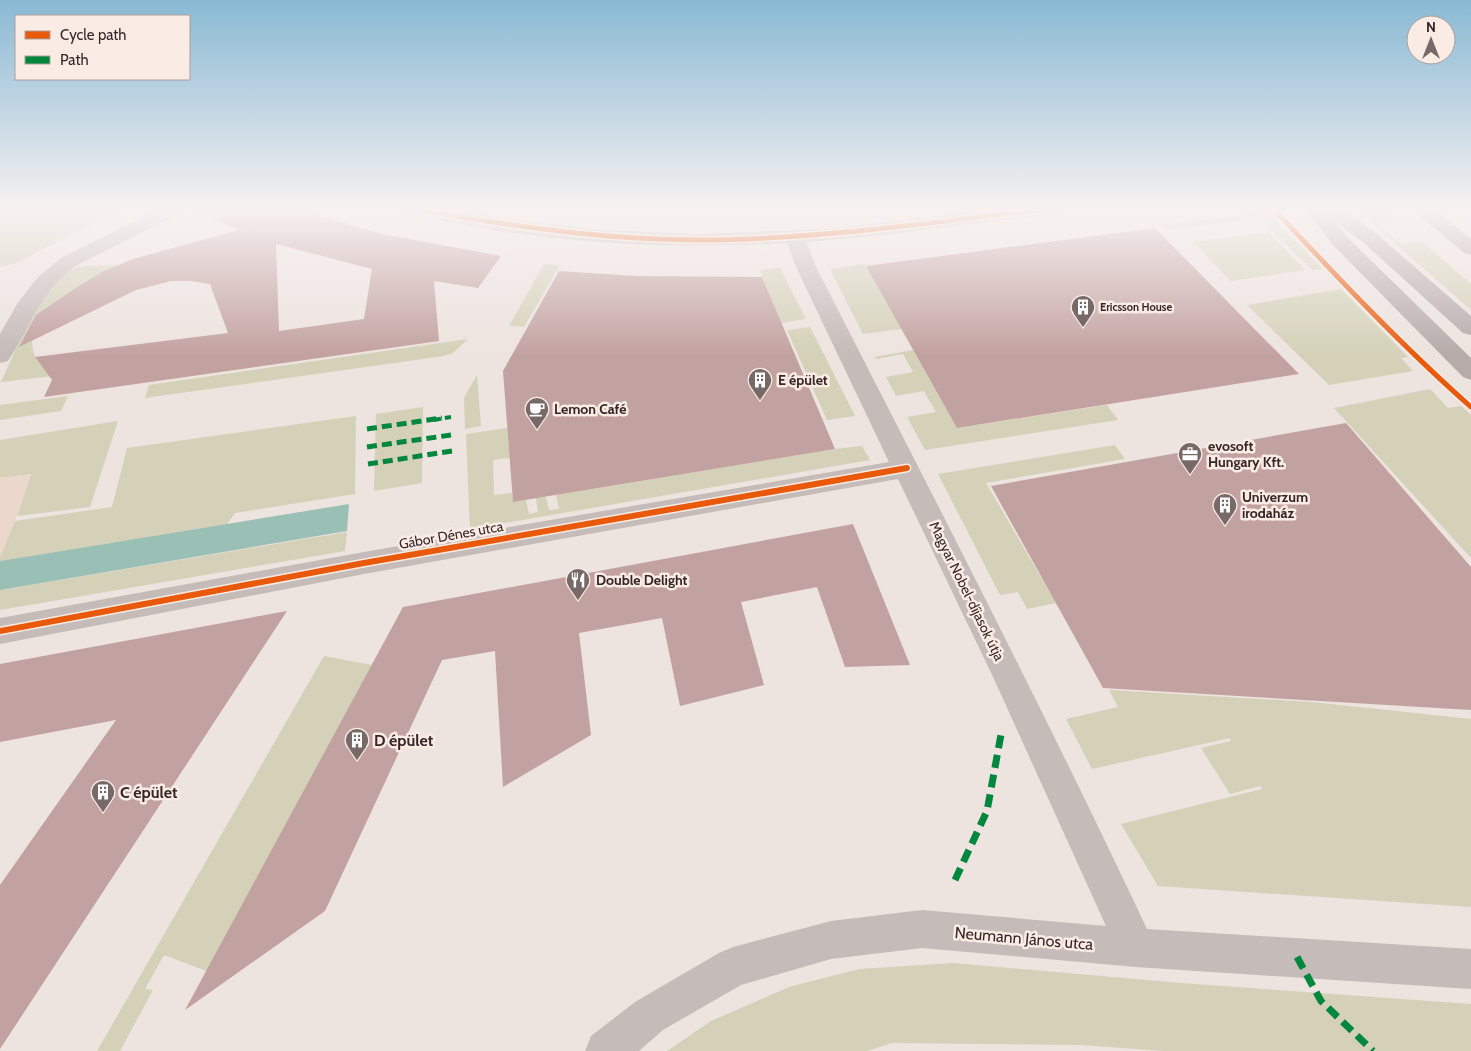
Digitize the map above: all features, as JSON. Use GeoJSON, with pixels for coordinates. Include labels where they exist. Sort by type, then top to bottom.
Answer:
{"type":"FeatureCollection","features":[{"type":"Feature","properties":{"kind":"street"},"geometry":{"type":"LineString","coordinates":[[0,356],[31,297],[53,272],[78,257]]}},
{"type":"Feature","properties":{"kind":"street","name":"Magyar Nobel-díjasok útja"},"geometry":{"type":"LineString","coordinates":[[802,257],[1070,804],[1136,948]]}},
{"type":"Feature","properties":{"kind":"street"},"geometry":{"type":"LineString","coordinates":[[1356,257],[1471,372]]}},
{"type":"Feature","properties":{"kind":"street"},"geometry":{"type":"LineString","coordinates":[[1391,257],[1471,328]]}},
{"type":"Feature","properties":{"kind":"street","name":"Gábor Dénes utca"},"geometry":{"type":"LineString","coordinates":[[0,631],[373,562],[907,468]]}},
{"type":"Feature","properties":{"kind":"street","name":"Neumann János utca"},"geometry":{"type":"LineString","coordinates":[[606,1051],[649,1016],[732,967],[831,940],[922,929],[1136,948],[1471,969]]}},
{"type":"Feature","properties":{"kind":"shaded area"},"geometry":{"type":"Polygon","coordinates":[[[0,257],[28,257],[14,264],[0,267],[0,257]]]}},
{"type":"Feature","properties":{"kind":"shaded area"},"geometry":{"type":"Polygon","coordinates":[[[1208,257],[1292,257],[1305,270],[1231,281],[1208,257]]]}},
{"type":"Feature","properties":{"kind":"shaded area"},"geometry":{"type":"Polygon","coordinates":[[[1299,257],[1311,257],[1323,269],[1312,270],[1299,257]]]}},
{"type":"Feature","properties":{"kind":"shaded area"},"geometry":{"type":"Polygon","coordinates":[[[1411,257],[1440,257],[1471,284],[1471,310],[1411,257]]]}},
{"type":"Feature","properties":{"kind":"shaded area"},"geometry":{"type":"Polygon","coordinates":[[[544,264],[560,265],[524,327],[509,326],[544,264]]]}},
{"type":"Feature","properties":{"kind":"shaded area"},"geometry":{"type":"Polygon","coordinates":[[[865,264],[902,329],[863,334],[831,271],[832,269],[865,264]]]}},
{"type":"Feature","properties":{"kind":"shaded area"},"geometry":{"type":"Polygon","coordinates":[[[119,265],[90,279],[58,301],[44,315],[35,329],[32,344],[37,360],[53,376],[1,382],[30,319],[49,288],[60,277],[76,267],[119,265]]]}},
{"type":"Feature","properties":{"kind":"shaded area"},"geometry":{"type":"Polygon","coordinates":[[[780,268],[806,319],[781,323],[760,270],[780,268]]]}},
{"type":"Feature","properties":{"kind":"shaded area"},"geometry":{"type":"Polygon","coordinates":[[[1341,289],[1408,357],[1401,358],[1413,371],[1329,385],[1247,305],[1341,289]]]}},
{"type":"Feature","properties":{"kind":"shaded area"},"geometry":{"type":"Polygon","coordinates":[[[810,327],[855,416],[827,420],[787,330],[810,327]]]}},
{"type":"Feature","properties":{"kind":"shaded area"},"geometry":{"type":"Polygon","coordinates":[[[468,339],[453,353],[444,356],[145,398],[149,385],[468,339]]]}},
{"type":"Feature","properties":{"kind":"shaded area"},"geometry":{"type":"Polygon","coordinates":[[[913,350],[957,428],[1107,405],[1118,420],[925,450],[907,417],[936,412],[924,391],[896,396],[886,377],[913,372],[903,354],[876,359],[875,357],[913,350]]]}},
{"type":"Feature","properties":{"kind":"shaded area"},"geometry":{"type":"Polygon","coordinates":[[[477,375],[481,426],[465,429],[464,398],[477,375]]]}},
{"type":"Feature","properties":{"kind":"shaded area"},"geometry":{"type":"Polygon","coordinates":[[[1430,389],[1448,408],[1461,406],[1471,415],[1471,558],[1334,408],[1430,389]]]}},
{"type":"Feature","properties":{"kind":"shaded area"},"geometry":{"type":"Polygon","coordinates":[[[68,396],[61,411],[0,420],[0,405],[68,396]]]}},
{"type":"Feature","properties":{"kind":"shaded area"},"geometry":{"type":"Polygon","coordinates":[[[423,407],[422,483],[374,491],[376,414],[423,407]]]}},
{"type":"Feature","properties":{"kind":"shaded area"},"geometry":{"type":"Polygon","coordinates":[[[356,416],[355,494],[235,513],[227,524],[0,561],[0,556],[15,521],[112,507],[127,448],[356,416]]]}},
{"type":"Feature","properties":{"kind":"shaded area"},"geometry":{"type":"Polygon","coordinates":[[[118,421],[90,507],[17,516],[31,474],[0,478],[0,440],[118,421]]]}},
{"type":"Feature","properties":{"kind":"shaded area"},"geometry":{"type":"Polygon","coordinates":[[[507,428],[510,458],[493,460],[494,495],[512,493],[513,502],[526,500],[529,514],[538,512],[536,498],[546,497],[549,510],[559,509],[556,495],[835,449],[862,446],[870,460],[470,529],[466,434],[507,428]]]}},
{"type":"Feature","properties":{"kind":"shaded area"},"geometry":{"type":"Polygon","coordinates":[[[1115,445],[1125,459],[986,483],[1056,603],[1027,609],[1018,592],[1000,595],[938,474],[1115,445]]]}},
{"type":"Feature","properties":{"kind":"shaded area"},"geometry":{"type":"Polygon","coordinates":[[[31,474],[15,521],[0,556],[0,478],[31,474]]]}},
{"type":"Feature","properties":{"kind":"shaded area"},"geometry":{"type":"Polygon","coordinates":[[[347,532],[345,551],[0,610],[0,590],[347,532]]]}},
{"type":"Feature","properties":{"kind":"shaded area"},"geometry":{"type":"Polygon","coordinates":[[[324,656],[372,665],[207,971],[164,955],[145,989],[153,990],[120,1051],[97,1051],[324,656]]]}},
{"type":"Feature","properties":{"kind":"shaded area"},"geometry":{"type":"Polygon","coordinates":[[[1109,690],[1312,702],[1471,719],[1471,907],[1158,886],[1121,824],[1262,789],[1260,786],[1230,794],[1201,748],[1231,741],[1230,738],[1092,769],[1066,719],[1118,707],[1109,690]]]}},
{"type":"Feature","properties":{"kind":"shaded area"},"geometry":{"type":"Polygon","coordinates":[[[953,963],[1181,983],[1471,1004],[1471,1051],[1164,1051],[1081,1045],[892,1043],[867,1051],[667,1051],[711,1021],[789,987],[859,969],[953,963]]]}},
{"type":"Feature","properties":{"kind":"water"},"geometry":{"type":"Polygon","coordinates":[[[349,504],[347,531],[0,590],[0,561],[349,504]]]}},
{"type":"Feature","properties":{"kind":"building"},"geometry":{"type":"Polygon","coordinates":[[[140,257],[276,257],[279,331],[364,319],[372,269],[326,257],[500,257],[478,288],[434,281],[439,341],[44,397],[52,380],[35,357],[228,333],[210,284],[191,281],[171,281],[136,290],[19,347],[36,315],[102,272],[140,257]]]}},
{"type":"Feature","properties":{"kind":"building","name":"Ericsson House"},"geometry":{"type":"Polygon","coordinates":[[[934,257],[1184,257],[1299,374],[957,428],[866,266],[934,257]]]}},
{"type":"Feature","properties":{"kind":"building","name":"E épület"},"geometry":{"type":"Polygon","coordinates":[[[559,271],[635,276],[762,277],[835,449],[513,502],[503,371],[559,271]]]}},
{"type":"Feature","properties":{"kind":"building","name":"Univerzum irodaház"},"geometry":{"type":"Polygon","coordinates":[[[1346,423],[1471,567],[1471,710],[1103,688],[991,486],[1346,423]]]}},
{"type":"Feature","properties":{"kind":"building","name":"D épület"},"geometry":{"type":"Polygon","coordinates":[[[853,524],[910,665],[845,667],[817,587],[741,602],[764,685],[680,706],[662,618],[579,633],[591,735],[503,787],[495,651],[442,660],[325,911],[185,1010],[403,607],[853,524]]]}},
{"type":"Feature","properties":{"kind":"building","name":"C épület"},"geometry":{"type":"Polygon","coordinates":[[[287,611],[0,1049],[0,885],[116,720],[0,742],[0,664],[287,611]]]}},
{"type":"Feature","properties":{"kind":"marked path"},"geometry":{"type":"LineString","coordinates":[[367,429],[451,417]]}},
{"type":"Feature","properties":{"kind":"marked path"},"geometry":{"type":"LineString","coordinates":[[367,447],[451,435]]}},
{"type":"Feature","properties":{"kind":"marked path"},"geometry":{"type":"LineString","coordinates":[[368,464],[452,451]]}},
{"type":"Feature","properties":{"kind":"marked path"},"geometry":{"type":"LineString","coordinates":[[955,880],[987,811],[1002,729]]}},
{"type":"Feature","properties":{"kind":"marked path"},"geometry":{"type":"LineString","coordinates":[[1297,957],[1321,1001],[1373,1051]]}},
{"type":"Feature","properties":{"kind":"cycle path"},"geometry":{"type":"LineString","coordinates":[[1318,257],[1425,366],[1471,407]]}},
{"type":"Feature","properties":{"kind":"cycle path"},"geometry":{"type":"LineString","coordinates":[[0,631],[364,563],[907,468]]}},
{"type":"Feature","properties":{"kind":"place","name":"Ericsson House"},"geometry":{"type":"Point","coordinates":[1083,328]}},
{"type":"Feature","properties":{"kind":"place","name":"E épület"},"geometry":{"type":"Point","coordinates":[760,401]}},
{"type":"Feature","properties":{"kind":"place","name":"Lemon Café"},"geometry":{"type":"Point","coordinates":[537,430]}},
{"type":"Feature","properties":{"kind":"place","name":"evosoft Hungary Kft."},"geometry":{"type":"Point","coordinates":[1190,475]}},
{"type":"Feature","properties":{"kind":"place","name":"Univerzum irodaház"},"geometry":{"type":"Point","coordinates":[1225,526]}},
{"type":"Feature","properties":{"kind":"place","name":"Double Delight"},"geometry":{"type":"Point","coordinates":[578,601]}},
{"type":"Feature","properties":{"kind":"place","name":"D épület"},"geometry":{"type":"Point","coordinates":[357,761]}},
{"type":"Feature","properties":{"kind":"place","name":"C épület"},"geometry":{"type":"Point","coordinates":[103,813]}}]}
